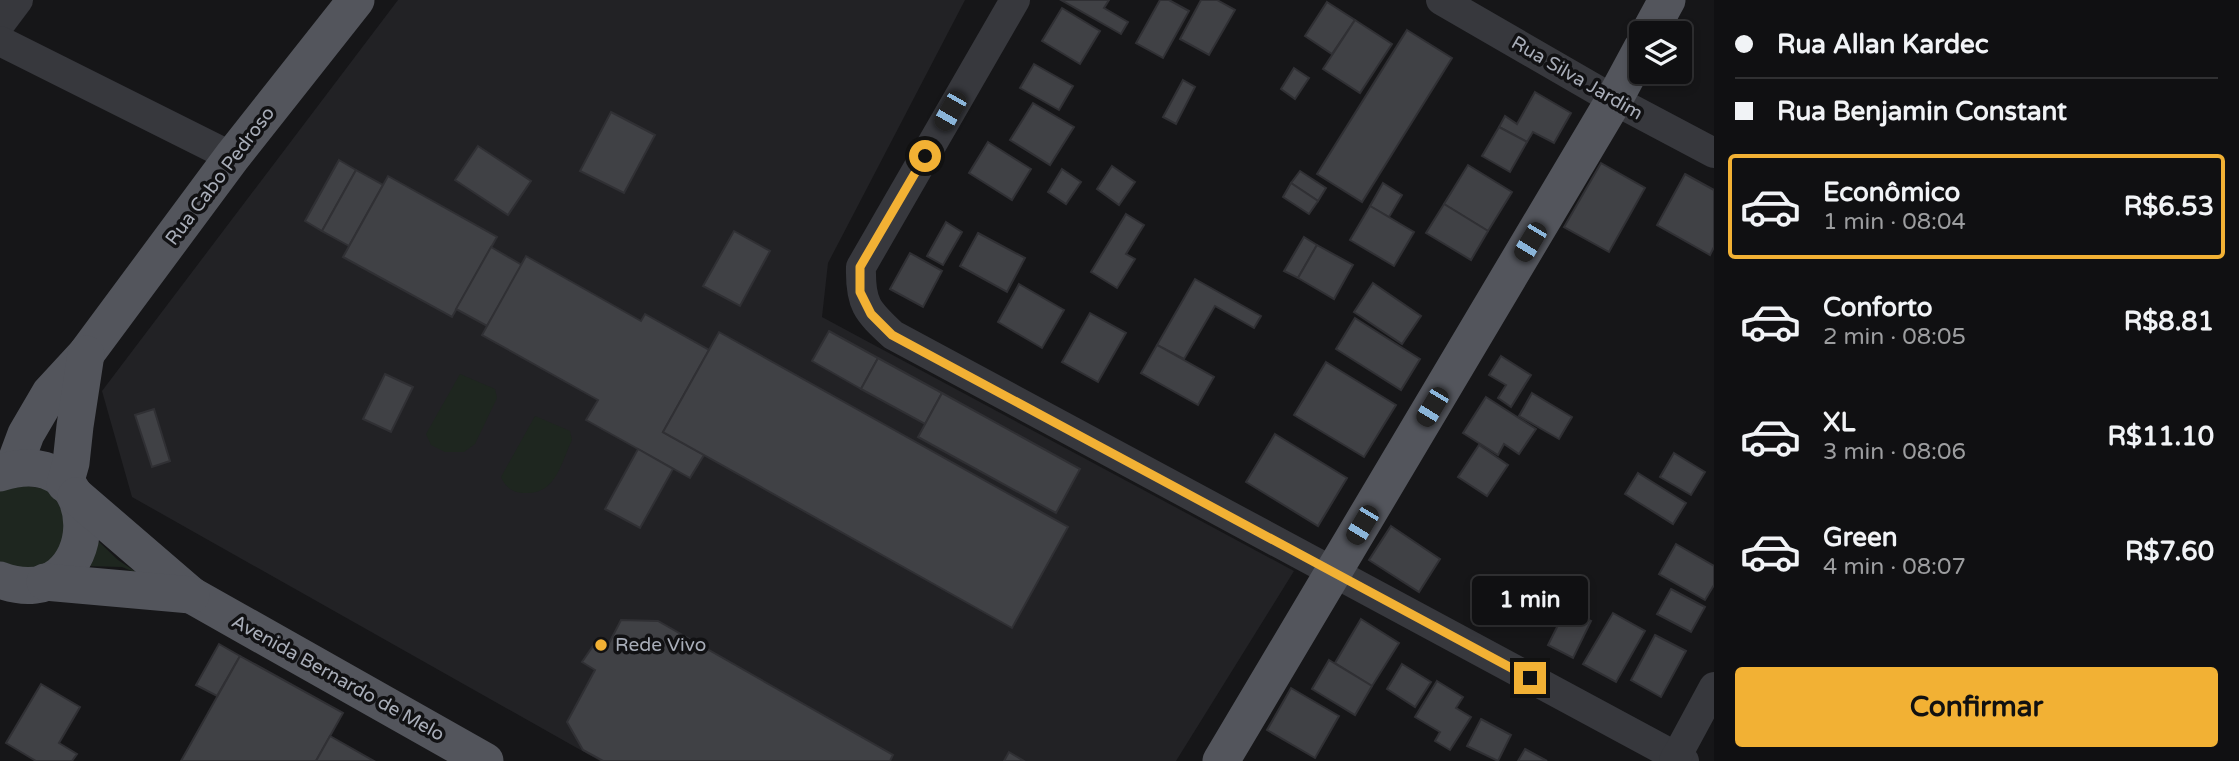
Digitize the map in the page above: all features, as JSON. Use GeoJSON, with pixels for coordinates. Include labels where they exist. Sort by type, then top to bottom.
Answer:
{"type":"FeatureCollection","features":[{"type":"Feature","properties":{"kind":"main road","name":"Rua Cabo Pedroso"},"geometry":{"type":"LineString","coordinates":[[6,471],[50,393],[86,354],[232,157],[356,0]]}},
{"type":"Feature","properties":{"kind":"main road"},"geometry":{"type":"LineString","coordinates":[[1656,21],[1667,0]]}},
{"type":"Feature","properties":{"kind":"main road"},"geometry":{"type":"LineString","coordinates":[[1222,761],[1629,72]]}},
{"type":"Feature","properties":{"kind":"main road"},"geometry":{"type":"LineString","coordinates":[[16,588],[60,574],[80,547],[82,512],[70,490],[75,426],[86,354]]}},
{"type":"Feature","properties":{"kind":"main road"},"geometry":{"type":"LineString","coordinates":[[6,471],[34,468],[46,471],[191,595]]}},
{"type":"Feature","properties":{"kind":"main road"},"geometry":{"type":"LineString","coordinates":[[16,588],[191,595]]}},
{"type":"Feature","properties":{"kind":"main road","name":"Avenida Bernardo de Melo"},"geometry":{"type":"LineString","coordinates":[[191,595],[485,761]]}},
{"type":"Feature","properties":{"kind":"street"},"geometry":{"type":"LineString","coordinates":[[0,24],[18,0]]}},
{"type":"Feature","properties":{"kind":"street"},"geometry":{"type":"LineString","coordinates":[[1015,0],[860,267],[860,292],[871,314],[892,335],[1678,760],[1714,687]]}},
{"type":"Feature","properties":{"kind":"street","name":"Rua Silva Jardim"},"geometry":{"type":"LineString","coordinates":[[1441,0],[1614,100],[1714,153]]}},
{"type":"Feature","properties":{"kind":"street"},"geometry":{"type":"LineString","coordinates":[[0,41],[232,157]]}},
{"type":"Feature","properties":{"kind":"shaded area"},"geometry":{"type":"Polygon","coordinates":[[[398,0],[965,0],[828,263],[822,317],[1294,571],[1176,761],[600,761],[132,497],[102,391],[398,0]]]}},
{"type":"Feature","properties":{"kind":"shaded area"},"geometry":{"type":"Polygon","coordinates":[[[460,374],[495,389],[497,398],[475,444],[464,452],[445,452],[431,445],[426,434],[460,374]]]}},
{"type":"Feature","properties":{"kind":"shaded area"},"geometry":{"type":"Polygon","coordinates":[[[535,416],[570,431],[572,440],[551,483],[536,492],[517,492],[508,487],[501,477],[535,416]]]}},
{"type":"Feature","properties":{"kind":"shaded area"},"geometry":{"type":"Polygon","coordinates":[[[7,483],[54,490],[72,533],[46,570],[0,568],[0,487],[7,483]]]}},
{"type":"Feature","properties":{"kind":"shaded area"},"geometry":{"type":"Polygon","coordinates":[[[98,541],[118,560],[139,574],[122,567],[86,566],[94,555],[98,541]]]}},
{"type":"Feature","properties":{"kind":"building"},"geometry":{"type":"Polygon","coordinates":[[[1061,0],[1109,0],[1104,8],[1128,22],[1121,34],[1061,0]]]}},
{"type":"Feature","properties":{"kind":"building"},"geometry":{"type":"Polygon","coordinates":[[[1160,0],[1169,0],[1189,11],[1163,58],[1136,43],[1160,0]]]}},
{"type":"Feature","properties":{"kind":"building"},"geometry":{"type":"Polygon","coordinates":[[[1201,0],[1217,0],[1235,10],[1209,55],[1180,39],[1201,0]]]}},
{"type":"Feature","properties":{"kind":"building"},"geometry":{"type":"Polygon","coordinates":[[[1327,2],[1355,20],[1332,54],[1305,36],[1327,2]]]}},
{"type":"Feature","properties":{"kind":"building"},"geometry":{"type":"Polygon","coordinates":[[[1062,8],[1100,31],[1080,64],[1042,41],[1062,8]]]}},
{"type":"Feature","properties":{"kind":"building"},"geometry":{"type":"Polygon","coordinates":[[[1355,20],[1392,44],[1360,93],[1323,69],[1355,20]]]}},
{"type":"Feature","properties":{"kind":"building"},"geometry":{"type":"Polygon","coordinates":[[[1407,30],[1452,58],[1362,202],[1317,174],[1407,30]]]}},
{"type":"Feature","properties":{"kind":"building"},"geometry":{"type":"Polygon","coordinates":[[[1034,64],[1073,86],[1059,110],[1020,88],[1034,64]]]}},
{"type":"Feature","properties":{"kind":"building"},"geometry":{"type":"Polygon","coordinates":[[[1294,68],[1309,78],[1295,99],[1281,89],[1294,68]]]}},
{"type":"Feature","properties":{"kind":"building"},"geometry":{"type":"Polygon","coordinates":[[[1183,80],[1195,87],[1176,124],[1163,117],[1183,80]]]}},
{"type":"Feature","properties":{"kind":"building"},"geometry":{"type":"Polygon","coordinates":[[[1535,92],[1571,113],[1554,143],[1533,132],[1527,142],[1499,127],[1505,116],[1517,124],[1535,92]]]}},
{"type":"Feature","properties":{"kind":"building"},"geometry":{"type":"Polygon","coordinates":[[[1033,103],[1074,127],[1050,165],[1010,140],[1033,103]]]}},
{"type":"Feature","properties":{"kind":"building"},"geometry":{"type":"Polygon","coordinates":[[[611,112],[655,135],[624,193],[580,171],[611,112]]]}},
{"type":"Feature","properties":{"kind":"building"},"geometry":{"type":"Polygon","coordinates":[[[1499,127],[1527,142],[1510,172],[1482,156],[1499,127]]]}},
{"type":"Feature","properties":{"kind":"building"},"geometry":{"type":"Polygon","coordinates":[[[988,142],[1031,169],[1012,200],[969,173],[988,142]]]}},
{"type":"Feature","properties":{"kind":"building"},"geometry":{"type":"Polygon","coordinates":[[[478,146],[531,181],[508,215],[455,180],[478,146]]]}},
{"type":"Feature","properties":{"kind":"building"},"geometry":{"type":"Polygon","coordinates":[[[339,160],[356,170],[322,231],[305,221],[339,160]]]}},
{"type":"Feature","properties":{"kind":"building"},"geometry":{"type":"Polygon","coordinates":[[[1601,163],[1645,188],[1609,252],[1564,227],[1601,163]]]}},
{"type":"Feature","properties":{"kind":"building"},"geometry":{"type":"Polygon","coordinates":[[[1468,165],[1512,192],[1488,231],[1444,204],[1468,165]]]}},
{"type":"Feature","properties":{"kind":"building"},"geometry":{"type":"Polygon","coordinates":[[[1112,166],[1135,182],[1119,205],[1097,189],[1112,166]]]}},
{"type":"Feature","properties":{"kind":"building"},"geometry":{"type":"Polygon","coordinates":[[[1062,169],[1081,182],[1066,204],[1048,192],[1062,169]]]}},
{"type":"Feature","properties":{"kind":"building"},"geometry":{"type":"Polygon","coordinates":[[[356,170],[383,185],[349,246],[322,231],[356,170]]]}},
{"type":"Feature","properties":{"kind":"building"},"geometry":{"type":"Polygon","coordinates":[[[1300,171],[1326,188],[1318,201],[1291,183],[1300,171]]]}},
{"type":"Feature","properties":{"kind":"building"},"geometry":{"type":"Polygon","coordinates":[[[1685,174],[1714,190],[1714,247],[1710,255],[1657,225],[1685,174]]]}},
{"type":"Feature","properties":{"kind":"building"},"geometry":{"type":"Polygon","coordinates":[[[388,176],[497,237],[452,317],[343,257],[388,176]]]}},
{"type":"Feature","properties":{"kind":"building"},"geometry":{"type":"Polygon","coordinates":[[[1291,183],[1318,201],[1309,214],[1283,197],[1291,183]]]}},
{"type":"Feature","properties":{"kind":"building"},"geometry":{"type":"Polygon","coordinates":[[[1383,183],[1402,195],[1389,217],[1370,206],[1383,183]]]}},
{"type":"Feature","properties":{"kind":"building"},"geometry":{"type":"Polygon","coordinates":[[[1444,204],[1488,231],[1471,260],[1426,233],[1444,204]]]}},
{"type":"Feature","properties":{"kind":"building"},"geometry":{"type":"Polygon","coordinates":[[[1370,206],[1414,232],[1394,266],[1350,240],[1370,206]]]}},
{"type":"Feature","properties":{"kind":"building"},"geometry":{"type":"Polygon","coordinates":[[[1126,214],[1144,225],[1126,254],[1135,259],[1117,288],[1091,272],[1126,214]]]}},
{"type":"Feature","properties":{"kind":"building"},"geometry":{"type":"Polygon","coordinates":[[[946,222],[962,232],[943,265],[927,256],[946,222]]]}},
{"type":"Feature","properties":{"kind":"building"},"geometry":{"type":"Polygon","coordinates":[[[734,231],[770,251],[740,306],[703,286],[734,231]]]}},
{"type":"Feature","properties":{"kind":"building"},"geometry":{"type":"Polygon","coordinates":[[[978,233],[1025,258],[1007,292],[960,266],[978,233]]]}},
{"type":"Feature","properties":{"kind":"building"},"geometry":{"type":"Polygon","coordinates":[[[1304,237],[1317,245],[1298,278],[1284,271],[1304,237]]]}},
{"type":"Feature","properties":{"kind":"building"},"geometry":{"type":"Polygon","coordinates":[[[1317,245],[1353,265],[1334,299],[1298,278],[1317,245]]]}},
{"type":"Feature","properties":{"kind":"building"},"geometry":{"type":"Polygon","coordinates":[[[491,247],[522,265],[487,326],[456,309],[491,247]]]}},
{"type":"Feature","properties":{"kind":"building"},"geometry":{"type":"Polygon","coordinates":[[[910,253],[942,271],[923,307],[890,289],[910,253]]]}},
{"type":"Feature","properties":{"kind":"building"},"geometry":{"type":"Polygon","coordinates":[[[526,256],[641,321],[645,314],[709,350],[663,432],[704,455],[690,478],[586,420],[598,400],[482,335],[526,256]]]}},
{"type":"Feature","properties":{"kind":"building"},"geometry":{"type":"Polygon","coordinates":[[[1195,279],[1261,316],[1254,328],[1215,306],[1184,359],[1157,345],[1195,279]]]}},
{"type":"Feature","properties":{"kind":"building"},"geometry":{"type":"Polygon","coordinates":[[[1373,283],[1421,316],[1402,344],[1354,312],[1373,283]]]}},
{"type":"Feature","properties":{"kind":"building"},"geometry":{"type":"Polygon","coordinates":[[[1019,284],[1064,310],[1042,348],[998,322],[1019,284]]]}},
{"type":"Feature","properties":{"kind":"building"},"geometry":{"type":"Polygon","coordinates":[[[1090,313],[1126,333],[1098,382],[1062,362],[1090,313]]]}},
{"type":"Feature","properties":{"kind":"building"},"geometry":{"type":"Polygon","coordinates":[[[1355,318],[1420,359],[1401,390],[1336,349],[1355,318]]]}},
{"type":"Feature","properties":{"kind":"building"},"geometry":{"type":"Polygon","coordinates":[[[829,331],[878,358],[861,389],[812,361],[829,331]]]}},
{"type":"Feature","properties":{"kind":"building"},"geometry":{"type":"Polygon","coordinates":[[[719,332],[1068,527],[1012,628],[663,432],[719,332]]]}},
{"type":"Feature","properties":{"kind":"building"},"geometry":{"type":"Polygon","coordinates":[[[1157,345],[1214,377],[1198,405],[1141,373],[1157,345]]]}},
{"type":"Feature","properties":{"kind":"building"},"geometry":{"type":"Polygon","coordinates":[[[1501,356],[1531,375],[1511,407],[1498,398],[1506,385],[1489,375],[1501,356]]]}},
{"type":"Feature","properties":{"kind":"building"},"geometry":{"type":"Polygon","coordinates":[[[878,358],[942,393],[925,424],[861,389],[878,358]]]}},
{"type":"Feature","properties":{"kind":"building"},"geometry":{"type":"Polygon","coordinates":[[[1326,362],[1396,405],[1364,457],[1294,415],[1326,362]]]}},
{"type":"Feature","properties":{"kind":"building"},"geometry":{"type":"Polygon","coordinates":[[[385,374],[413,387],[391,432],[363,419],[385,374]]]}},
{"type":"Feature","properties":{"kind":"building"},"geometry":{"type":"Polygon","coordinates":[[[942,393],[1080,469],[1056,513],[918,437],[942,393]]]}},
{"type":"Feature","properties":{"kind":"building"},"geometry":{"type":"Polygon","coordinates":[[[1532,393],[1572,417],[1559,439],[1519,416],[1532,393]]]}},
{"type":"Feature","properties":{"kind":"building"},"geometry":{"type":"Polygon","coordinates":[[[1486,397],[1536,429],[1519,454],[1504,444],[1498,455],[1463,433],[1486,397]]]}},
{"type":"Feature","properties":{"kind":"building"},"geometry":{"type":"Polygon","coordinates":[[[154,409],[170,461],[152,467],[135,415],[154,409]]]}},
{"type":"Feature","properties":{"kind":"building"},"geometry":{"type":"Polygon","coordinates":[[[1275,434],[1347,478],[1318,526],[1246,482],[1275,434]]]}},
{"type":"Feature","properties":{"kind":"building"},"geometry":{"type":"Polygon","coordinates":[[[1479,445],[1508,465],[1487,496],[1458,477],[1479,445]]]}},
{"type":"Feature","properties":{"kind":"building"},"geometry":{"type":"Polygon","coordinates":[[[638,449],[673,469],[640,528],[605,509],[638,449]]]}},
{"type":"Feature","properties":{"kind":"building"},"geometry":{"type":"Polygon","coordinates":[[[1674,453],[1705,472],[1691,495],[1660,477],[1674,453]]]}},
{"type":"Feature","properties":{"kind":"building"},"geometry":{"type":"Polygon","coordinates":[[[1638,473],[1686,503],[1673,524],[1625,494],[1638,473]]]}},
{"type":"Feature","properties":{"kind":"building"},"geometry":{"type":"Polygon","coordinates":[[[1391,526],[1440,559],[1419,592],[1369,560],[1391,526]]]}},
{"type":"Feature","properties":{"kind":"building"},"geometry":{"type":"Polygon","coordinates":[[[1676,544],[1714,566],[1714,585],[1705,600],[1659,574],[1676,544]]]}},
{"type":"Feature","properties":{"kind":"building"},"geometry":{"type":"Polygon","coordinates":[[[1491,576],[1511,587],[1492,623],[1472,613],[1491,576]]]}},
{"type":"Feature","properties":{"kind":"building"},"geometry":{"type":"Polygon","coordinates":[[[1671,589],[1705,607],[1691,632],[1657,614],[1671,589]]]}},
{"type":"Feature","properties":{"kind":"building"},"geometry":{"type":"Polygon","coordinates":[[[1566,609],[1591,621],[1573,658],[1548,645],[1566,609]]]}},
{"type":"Feature","properties":{"kind":"building"},"geometry":{"type":"Polygon","coordinates":[[[1613,613],[1645,631],[1616,682],[1583,664],[1613,613]]]}},
{"type":"Feature","properties":{"kind":"building"},"geometry":{"type":"Polygon","coordinates":[[[1361,619],[1399,643],[1372,686],[1335,663],[1361,619]]]}},
{"type":"Feature","properties":{"kind":"building"},"geometry":{"type":"Polygon","coordinates":[[[621,620],[658,621],[893,755],[890,761],[603,761],[583,750],[567,722],[595,670],[582,662],[595,643],[606,649],[621,620]]]}},
{"type":"Feature","properties":{"kind":"building"},"geometry":{"type":"Polygon","coordinates":[[[1655,635],[1686,651],[1661,697],[1631,680],[1655,635]]]}},
{"type":"Feature","properties":{"kind":"building"},"geometry":{"type":"Polygon","coordinates":[[[219,644],[240,656],[217,696],[196,685],[219,644]]]}},
{"type":"Feature","properties":{"kind":"building"},"geometry":{"type":"Polygon","coordinates":[[[240,656],[343,713],[316,761],[181,761],[240,656]]]}},
{"type":"Feature","properties":{"kind":"building"},"geometry":{"type":"Polygon","coordinates":[[[1329,660],[1372,686],[1355,715],[1312,689],[1329,660]]]}},
{"type":"Feature","properties":{"kind":"building"},"geometry":{"type":"Polygon","coordinates":[[[1402,664],[1431,682],[1415,707],[1387,689],[1402,664]]]}},
{"type":"Feature","properties":{"kind":"building"},"geometry":{"type":"Polygon","coordinates":[[[1437,681],[1463,697],[1456,708],[1471,717],[1450,750],[1435,741],[1440,732],[1415,717],[1437,681]]]}},
{"type":"Feature","properties":{"kind":"building"},"geometry":{"type":"Polygon","coordinates":[[[41,684],[80,707],[59,743],[77,754],[72,761],[36,761],[6,743],[41,684]]]}},
{"type":"Feature","properties":{"kind":"building"},"geometry":{"type":"Polygon","coordinates":[[[1291,688],[1339,716],[1315,758],[1267,730],[1291,688]]]}},
{"type":"Feature","properties":{"kind":"building"},"geometry":{"type":"Polygon","coordinates":[[[1481,719],[1511,735],[1498,761],[1467,746],[1481,719]]]}},
{"type":"Feature","properties":{"kind":"building"},"geometry":{"type":"Polygon","coordinates":[[[330,736],[374,761],[316,761],[330,736]]]}},
{"type":"Feature","properties":{"kind":"building"},"geometry":{"type":"Polygon","coordinates":[[[1525,749],[1547,761],[1518,761],[1525,749]]]}},
{"type":"Feature","properties":{"kind":"building"},"geometry":{"type":"Polygon","coordinates":[[[1009,752],[1024,761],[1004,761],[1009,752]]]}},
{"type":"Feature","properties":{"kind":"place","name":"Rede Vivo"},"geometry":{"type":"Point","coordinates":[601,645]}},
{"type":"Feature","properties":{"kind":"route"},"geometry":{"type":"LineString","coordinates":[[925,156],[860,267],[860,292],[871,314],[892,335],[1530,678]]}}]}
